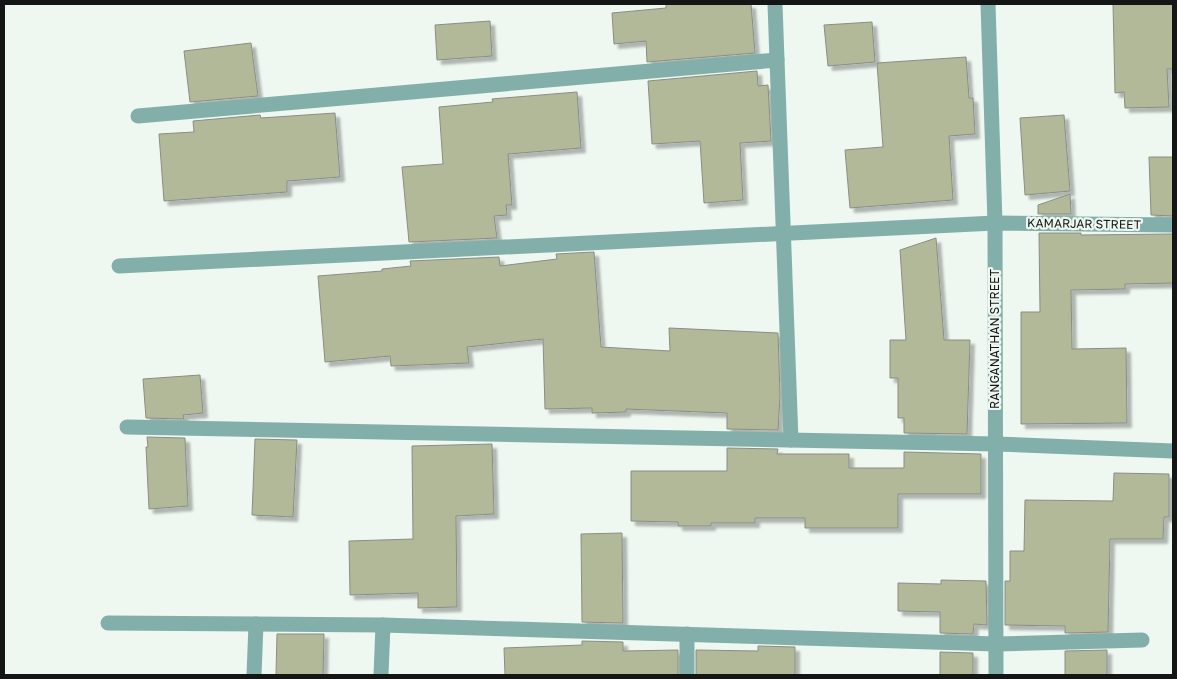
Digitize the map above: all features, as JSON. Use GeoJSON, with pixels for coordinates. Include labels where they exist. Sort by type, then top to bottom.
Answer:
{"type":"FeatureCollection","features":[{"type":"Feature","properties":{"kind":"street"},"geometry":{"type":"LineString","coordinates":[[775,4],[791,440]]}},
{"type":"Feature","properties":{"kind":"street","name":"RANGANATHAN STREET"},"geometry":{"type":"LineString","coordinates":[[988,4],[995,223],[996,675]]}},
{"type":"Feature","properties":{"kind":"street"},"geometry":{"type":"LineString","coordinates":[[138,116],[778,60]]}},
{"type":"Feature","properties":{"kind":"street","name":"KAMARJAR STREET"},"geometry":{"type":"LineString","coordinates":[[119,266],[995,223],[1173,225]]}},
{"type":"Feature","properties":{"kind":"street"},"geometry":{"type":"LineString","coordinates":[[127,427],[996,444],[1173,451]]}},
{"type":"Feature","properties":{"kind":"street"},"geometry":{"type":"LineString","coordinates":[[108,623],[383,626],[996,644],[1142,640]]}},
{"type":"Feature","properties":{"kind":"street"},"geometry":{"type":"LineString","coordinates":[[254,675],[256,624]]}},
{"type":"Feature","properties":{"kind":"street"},"geometry":{"type":"LineString","coordinates":[[381,675],[383,626]]}},
{"type":"Feature","properties":{"kind":"street"},"geometry":{"type":"LineString","coordinates":[[687,634],[687,675]]}},
{"type":"Feature","properties":{"kind":"building"},"geometry":{"type":"Polygon","coordinates":[[[666,4],[751,4],[755,53],[647,62],[646,41],[614,44],[612,13],[666,8],[666,4]]]}},
{"type":"Feature","properties":{"kind":"building"},"geometry":{"type":"Polygon","coordinates":[[[1113,4],[1173,4],[1173,69],[1167,69],[1169,107],[1125,108],[1124,92],[1115,93],[1113,4]]]}},
{"type":"Feature","properties":{"kind":"building"},"geometry":{"type":"Polygon","coordinates":[[[490,21],[492,56],[437,60],[435,25],[490,21]]]}},
{"type":"Feature","properties":{"kind":"building"},"geometry":{"type":"Polygon","coordinates":[[[872,22],[875,62],[828,66],[824,25],[872,22]]]}},
{"type":"Feature","properties":{"kind":"building"},"geometry":{"type":"Polygon","coordinates":[[[251,43],[258,96],[190,102],[184,51],[251,43]]]}},
{"type":"Feature","properties":{"kind":"building"},"geometry":{"type":"Polygon","coordinates":[[[966,57],[969,98],[973,98],[975,134],[949,136],[953,200],[850,208],[845,150],[883,147],[877,63],[966,57]]]}},
{"type":"Feature","properties":{"kind":"building"},"geometry":{"type":"Polygon","coordinates":[[[757,71],[758,86],[768,85],[771,141],[740,143],[743,200],[704,203],[700,141],[652,144],[648,81],[757,71]]]}},
{"type":"Feature","properties":{"kind":"building"},"geometry":{"type":"Polygon","coordinates":[[[577,92],[581,148],[508,154],[512,205],[506,205],[507,215],[494,216],[497,238],[409,242],[402,167],[443,164],[439,107],[493,102],[492,99],[577,92]]]}},
{"type":"Feature","properties":{"kind":"building"},"geometry":{"type":"Polygon","coordinates":[[[335,113],[340,177],[287,181],[287,192],[164,201],[159,134],[194,132],[193,121],[260,115],[261,118],[335,113]]]}},
{"type":"Feature","properties":{"kind":"building"},"geometry":{"type":"Polygon","coordinates":[[[1064,115],[1070,191],[1025,195],[1020,118],[1064,115]]]}},
{"type":"Feature","properties":{"kind":"building"},"geometry":{"type":"Polygon","coordinates":[[[1149,157],[1173,157],[1173,216],[1151,215],[1149,157]]]}},
{"type":"Feature","properties":{"kind":"building"},"geometry":{"type":"Polygon","coordinates":[[[1070,194],[1071,214],[1038,214],[1038,205],[1070,194]]]}},
{"type":"Feature","properties":{"kind":"building"},"geometry":{"type":"Polygon","coordinates":[[[1039,233],[1081,233],[1081,235],[1173,234],[1173,283],[1125,284],[1125,289],[1071,290],[1072,349],[1126,348],[1127,423],[1021,424],[1021,312],[1040,312],[1039,233]]]}},
{"type":"Feature","properties":{"kind":"building"},"geometry":{"type":"Polygon","coordinates":[[[936,238],[944,340],[970,340],[967,434],[904,433],[904,418],[898,418],[898,378],[890,378],[890,340],[906,340],[900,250],[936,238]]]}},
{"type":"Feature","properties":{"kind":"building"},"geometry":{"type":"Polygon","coordinates":[[[594,252],[601,347],[670,351],[669,328],[778,333],[780,396],[778,430],[727,429],[727,413],[626,409],[626,412],[592,413],[592,408],[545,409],[543,339],[467,347],[469,363],[391,366],[390,356],[325,362],[318,276],[382,271],[382,269],[411,266],[410,261],[499,257],[500,266],[557,259],[556,254],[594,252]]]}},
{"type":"Feature","properties":{"kind":"building"},"geometry":{"type":"Polygon","coordinates":[[[200,375],[203,413],[183,415],[184,419],[146,418],[143,379],[200,375]]]}},
{"type":"Feature","properties":{"kind":"building"},"geometry":{"type":"Polygon","coordinates":[[[147,437],[185,438],[188,506],[149,509],[147,437]]]}},
{"type":"Feature","properties":{"kind":"building"},"geometry":{"type":"Polygon","coordinates":[[[255,439],[297,440],[293,517],[252,515],[255,439]]]}},
{"type":"Feature","properties":{"kind":"building"},"geometry":{"type":"Polygon","coordinates":[[[492,444],[494,514],[456,516],[457,607],[418,608],[418,593],[350,595],[349,541],[413,539],[412,446],[492,444]]]}},
{"type":"Feature","properties":{"kind":"building"},"geometry":{"type":"Polygon","coordinates":[[[727,448],[778,449],[777,454],[849,454],[849,468],[904,468],[904,452],[981,454],[981,494],[898,494],[898,528],[805,528],[805,518],[755,518],[755,523],[711,523],[711,526],[678,526],[678,522],[631,521],[631,471],[727,471],[727,448]]]}},
{"type":"Feature","properties":{"kind":"building"},"geometry":{"type":"Polygon","coordinates":[[[1114,473],[1169,474],[1169,517],[1164,517],[1163,539],[1110,539],[1108,632],[1065,633],[1065,626],[1005,625],[1005,581],[1010,581],[1010,551],[1024,551],[1025,500],[1113,501],[1114,473]]]}},
{"type":"Feature","properties":{"kind":"building"},"geometry":{"type":"Polygon","coordinates":[[[622,533],[623,623],[582,622],[581,534],[622,533]]]}},
{"type":"Feature","properties":{"kind":"building"},"geometry":{"type":"Polygon","coordinates":[[[941,580],[986,581],[987,625],[974,624],[973,634],[940,633],[940,612],[898,611],[898,583],[941,584],[941,580]]]}},
{"type":"Feature","properties":{"kind":"building"},"geometry":{"type":"Polygon","coordinates":[[[277,634],[324,634],[323,675],[276,675],[277,634]]]}},
{"type":"Feature","properties":{"kind":"building"},"geometry":{"type":"Polygon","coordinates":[[[582,641],[623,642],[623,651],[678,650],[678,675],[505,675],[504,648],[582,645],[582,641]]]}},
{"type":"Feature","properties":{"kind":"building"},"geometry":{"type":"Polygon","coordinates":[[[758,646],[795,647],[795,675],[696,675],[696,650],[758,651],[758,646]]]}},
{"type":"Feature","properties":{"kind":"building"},"geometry":{"type":"Polygon","coordinates":[[[1107,650],[1107,675],[1065,675],[1065,651],[1107,650]]]}},
{"type":"Feature","properties":{"kind":"building"},"geometry":{"type":"Polygon","coordinates":[[[940,652],[973,653],[973,675],[940,675],[940,652]]]}}]}
